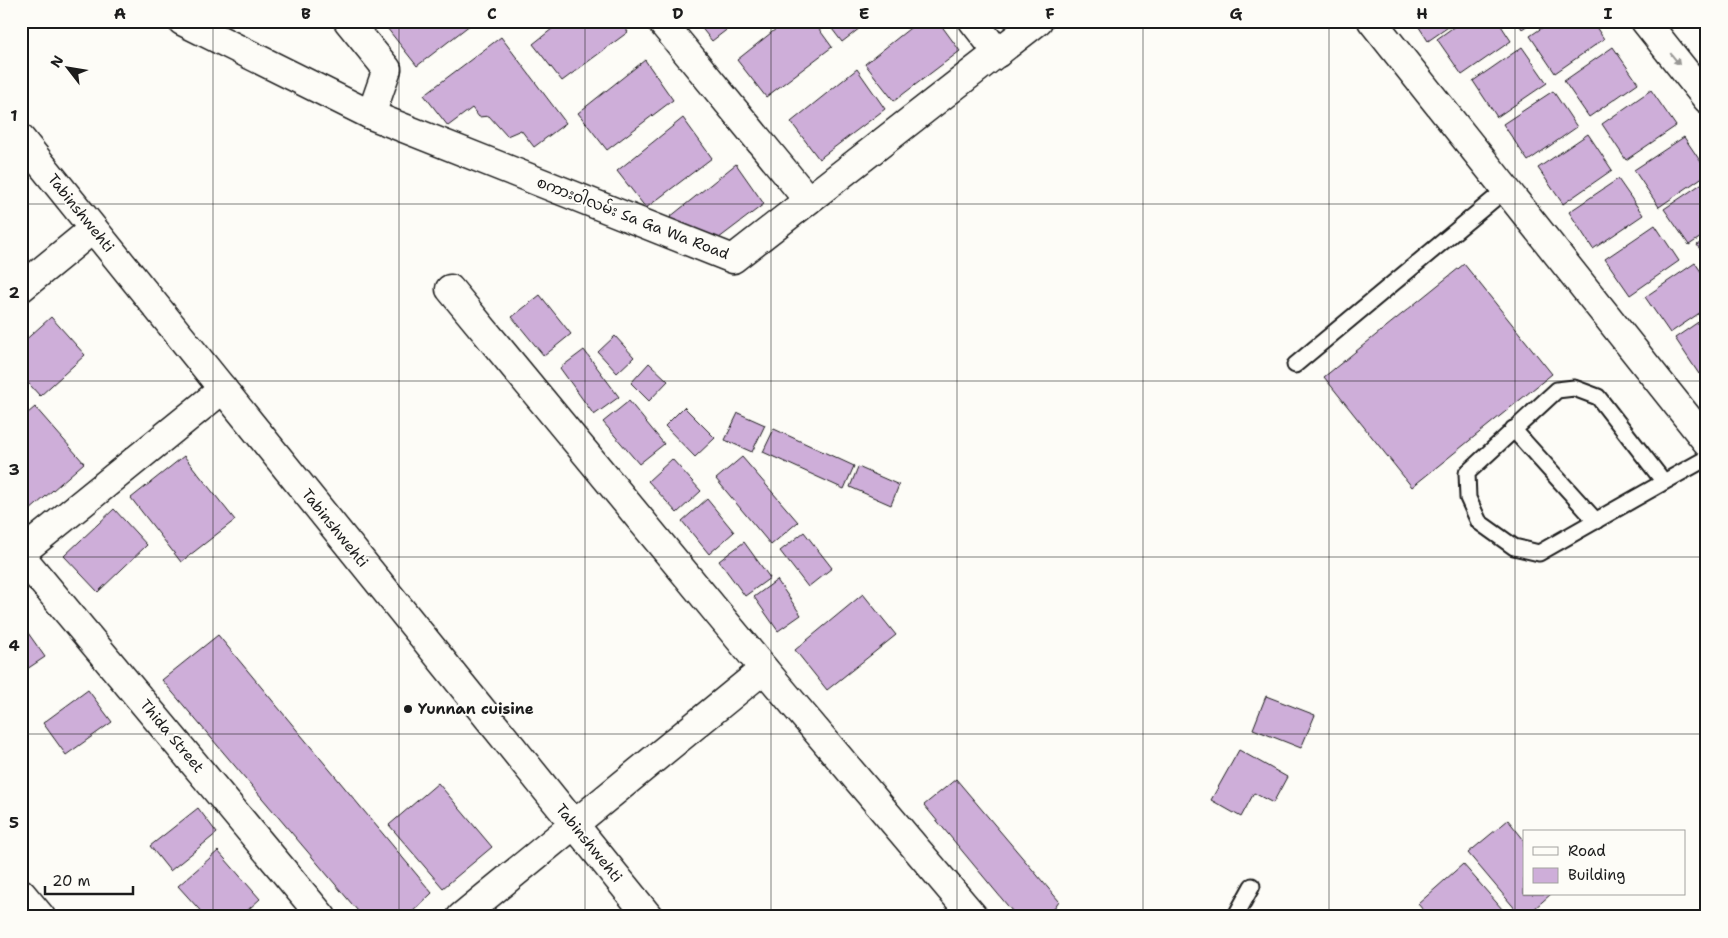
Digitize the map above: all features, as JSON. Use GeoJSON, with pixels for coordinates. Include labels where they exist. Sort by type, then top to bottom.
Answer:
{"type":"FeatureCollection","features":[{"type":"Feature","properties":{"kind":"street","name":"စကားဝါလမ်း Sa Ga Wa Road"},"geometry":{"type":"LineString","coordinates":[[182,21],[371,115],[733,259],[1038,21]]}},
{"type":"Feature","properties":{"kind":"street"},"geometry":{"type":"LineString","coordinates":[[348,21],[387,69],[371,115]]}},
{"type":"Feature","properties":{"kind":"street"},"geometry":{"type":"LineString","coordinates":[[662,21],[808,200]]}},
{"type":"Feature","properties":{"kind":"street"},"geometry":{"type":"LineString","coordinates":[[973,21],[998,53]]}},
{"type":"Feature","properties":{"kind":"street"},"geometry":{"type":"LineString","coordinates":[[1372,21],[1707,442]]}},
{"type":"Feature","properties":{"kind":"street"},"geometry":{"type":"LineString","coordinates":[[1644,21],[1707,99]]}},
{"type":"Feature","properties":{"kind":"street","name":"Tabinshwehti"},"geometry":{"type":"LineString","coordinates":[[21,139],[649,917]]}},
{"type":"Feature","properties":{"kind":"street"},"geometry":{"type":"LineString","coordinates":[[21,288],[94,229]]}},
{"type":"Feature","properties":{"kind":"street"},"geometry":{"type":"LineString","coordinates":[[450,289],[764,669],[974,917]]}},
{"type":"Feature","properties":{"kind":"street"},"geometry":{"type":"LineString","coordinates":[[21,554],[223,389]]}},
{"type":"Feature","properties":{"kind":"street","name":"Thida Street"},"geometry":{"type":"LineString","coordinates":[[21,554],[322,917]]}},
{"type":"Feature","properties":{"kind":"street"},"geometry":{"type":"LineString","coordinates":[[461,917],[764,669]]}},
{"type":"Feature","properties":{"kind":"street"},"geometry":{"type":"LineString","coordinates":[[21,893],[41,917]]}},
{"type":"Feature","properties":{"kind":"lane"},"geometry":{"type":"LineString","coordinates":[[1295,366],[1506,189]]}},
{"type":"Feature","properties":{"kind":"lane"},"geometry":{"type":"LineString","coordinates":[[1664,482],[1598,397],[1574,388],[1557,390],[1467,473],[1468,498],[1480,522],[1514,547],[1539,553],[1707,458]]}},
{"type":"Feature","properties":{"kind":"lane"},"geometry":{"type":"LineString","coordinates":[[1513,429],[1596,520]]}},
{"type":"Feature","properties":{"kind":"lane"},"geometry":{"type":"LineString","coordinates":[[1235,917],[1252,886]]}},
{"type":"Feature","properties":{"kind":"building"},"geometry":{"type":"Polygon","coordinates":[[[396,21],[475,21],[417,66],[387,28],[396,21]]]}},
{"type":"Feature","properties":{"kind":"building"},"geometry":{"type":"Polygon","coordinates":[[[562,21],[621,21],[628,32],[562,81],[533,44],[562,21]]]}},
{"type":"Feature","properties":{"kind":"building"},"geometry":{"type":"Polygon","coordinates":[[[696,21],[738,21],[712,41],[696,21]]]}},
{"type":"Feature","properties":{"kind":"building"},"geometry":{"type":"Polygon","coordinates":[[[786,21],[813,21],[832,47],[766,97],[737,60],[786,21]]]}},
{"type":"Feature","properties":{"kind":"building"},"geometry":{"type":"Polygon","coordinates":[[[826,21],[869,21],[842,42],[826,21]]]}},
{"type":"Feature","properties":{"kind":"building"},"geometry":{"type":"Polygon","coordinates":[[[919,21],[938,21],[960,51],[894,101],[865,64],[919,21]]]}},
{"type":"Feature","properties":{"kind":"building"},"geometry":{"type":"Polygon","coordinates":[[[1415,21],[1457,21],[1428,41],[1415,21]]]}},
{"type":"Feature","properties":{"kind":"building"},"geometry":{"type":"Polygon","coordinates":[[[1462,21],[1498,21],[1511,41],[1462,75],[1437,39],[1462,21]]]}},
{"type":"Feature","properties":{"kind":"building"},"geometry":{"type":"Polygon","coordinates":[[[1517,21],[1534,21],[1522,29],[1517,21]]]}},
{"type":"Feature","properties":{"kind":"building"},"geometry":{"type":"Polygon","coordinates":[[[1552,21],[1592,21],[1604,39],[1555,73],[1530,36],[1552,21]]]}},
{"type":"Feature","properties":{"kind":"building"},"geometry":{"type":"Polygon","coordinates":[[[501,37],[566,123],[534,147],[521,130],[507,136],[489,116],[479,117],[472,108],[448,126],[424,95],[501,37]]]}},
{"type":"Feature","properties":{"kind":"building"},"geometry":{"type":"Polygon","coordinates":[[[1522,47],[1547,83],[1497,117],[1473,81],[1522,47]]]}},
{"type":"Feature","properties":{"kind":"building"},"geometry":{"type":"Polygon","coordinates":[[[1613,47],[1638,83],[1589,117],[1564,81],[1613,47]]]}},
{"type":"Feature","properties":{"kind":"building"},"geometry":{"type":"Polygon","coordinates":[[[645,60],[673,100],[607,150],[578,113],[645,60]]]}},
{"type":"Feature","properties":{"kind":"building"},"geometry":{"type":"Polygon","coordinates":[[[857,69],[885,109],[819,159],[791,122],[857,69]]]}},
{"type":"Feature","properties":{"kind":"building"},"geometry":{"type":"Polygon","coordinates":[[[1651,90],[1676,126],[1626,160],[1602,124],[1651,90]]]}},
{"type":"Feature","properties":{"kind":"building"},"geometry":{"type":"Polygon","coordinates":[[[1553,91],[1577,127],[1528,161],[1503,124],[1553,91]]]}},
{"type":"Feature","properties":{"kind":"building"},"geometry":{"type":"Polygon","coordinates":[[[683,118],[712,158],[646,208],[617,171],[683,118]]]}},
{"type":"Feature","properties":{"kind":"building"},"geometry":{"type":"Polygon","coordinates":[[[1588,134],[1612,170],[1563,204],[1538,168],[1588,134]]]}},
{"type":"Feature","properties":{"kind":"building"},"geometry":{"type":"Polygon","coordinates":[[[1684,137],[1707,171],[1707,174],[1659,207],[1634,170],[1684,137]]]}},
{"type":"Feature","properties":{"kind":"building"},"geometry":{"type":"Polygon","coordinates":[[[736,164],[764,204],[698,254],[670,217],[736,164]]]}},
{"type":"Feature","properties":{"kind":"building"},"geometry":{"type":"Polygon","coordinates":[[[1618,179],[1643,215],[1593,249],[1569,212],[1618,179]]]}},
{"type":"Feature","properties":{"kind":"building"},"geometry":{"type":"Polygon","coordinates":[[[1707,180],[1707,233],[1689,245],[1664,209],[1707,180]]]}},
{"type":"Feature","properties":{"kind":"building"},"geometry":{"type":"Polygon","coordinates":[[[1655,225],[1679,261],[1630,295],[1605,259],[1655,225]]]}},
{"type":"Feature","properties":{"kind":"building"},"geometry":{"type":"Polygon","coordinates":[[[1707,238],[1707,259],[1697,245],[1707,238]]]}},
{"type":"Feature","properties":{"kind":"building"},"geometry":{"type":"Polygon","coordinates":[[[1695,263],[1707,280],[1707,308],[1670,333],[1645,297],[1695,263]]]}},
{"type":"Feature","properties":{"kind":"building"},"geometry":{"type":"Polygon","coordinates":[[[1464,264],[1552,374],[1412,487],[1324,377],[1464,264]]]}},
{"type":"Feature","properties":{"kind":"building"},"geometry":{"type":"Polygon","coordinates":[[[540,295],[571,334],[544,356],[512,317],[540,295]]]}},
{"type":"Feature","properties":{"kind":"building"},"geometry":{"type":"Polygon","coordinates":[[[1707,316],[1707,369],[1699,374],[1675,338],[1707,316]]]}},
{"type":"Feature","properties":{"kind":"building"},"geometry":{"type":"Polygon","coordinates":[[[51,317],[85,355],[40,396],[21,375],[21,344],[51,317]]]}},
{"type":"Feature","properties":{"kind":"building"},"geometry":{"type":"Polygon","coordinates":[[[615,336],[634,357],[617,373],[598,352],[615,336]]]}},
{"type":"Feature","properties":{"kind":"building"},"geometry":{"type":"Polygon","coordinates":[[[584,350],[619,397],[594,415],[560,368],[584,350]]]}},
{"type":"Feature","properties":{"kind":"building"},"geometry":{"type":"Polygon","coordinates":[[[649,363],[668,381],[649,401],[631,383],[649,363]]]}},
{"type":"Feature","properties":{"kind":"building"},"geometry":{"type":"Polygon","coordinates":[[[629,401],[664,444],[639,464],[603,422],[629,401]]]}},
{"type":"Feature","properties":{"kind":"building"},"geometry":{"type":"Polygon","coordinates":[[[35,407],[84,463],[21,518],[21,419],[35,407]]]}},
{"type":"Feature","properties":{"kind":"building"},"geometry":{"type":"Polygon","coordinates":[[[684,407],[715,438],[695,457],[665,426],[684,407]]]}},
{"type":"Feature","properties":{"kind":"building"},"geometry":{"type":"Polygon","coordinates":[[[738,413],[765,425],[752,452],[725,440],[738,413]]]}},
{"type":"Feature","properties":{"kind":"building"},"geometry":{"type":"Polygon","coordinates":[[[774,429],[854,466],[844,489],[763,452],[774,429]]]}},
{"type":"Feature","properties":{"kind":"building"},"geometry":{"type":"Polygon","coordinates":[[[184,456],[235,520],[181,562],[131,498],[184,456]]]}},
{"type":"Feature","properties":{"kind":"building"},"geometry":{"type":"Polygon","coordinates":[[[742,457],[798,522],[771,545],[716,479],[742,457]]]}},
{"type":"Feature","properties":{"kind":"building"},"geometry":{"type":"Polygon","coordinates":[[[672,459],[701,491],[677,513],[648,481],[672,459]]]}},
{"type":"Feature","properties":{"kind":"building"},"geometry":{"type":"Polygon","coordinates":[[[858,467],[899,485],[891,505],[850,487],[858,467]]]}},
{"type":"Feature","properties":{"kind":"building"},"geometry":{"type":"Polygon","coordinates":[[[707,499],[734,532],[709,554],[682,521],[707,499]]]}},
{"type":"Feature","properties":{"kind":"building"},"geometry":{"type":"Polygon","coordinates":[[[114,509],[147,545],[98,592],[64,556],[114,509]]]}},
{"type":"Feature","properties":{"kind":"building"},"geometry":{"type":"Polygon","coordinates":[[[804,532],[832,568],[808,587],[780,551],[804,532]]]}},
{"type":"Feature","properties":{"kind":"building"},"geometry":{"type":"Polygon","coordinates":[[[744,542],[770,578],[745,596],[719,561],[744,542]]]}},
{"type":"Feature","properties":{"kind":"building"},"geometry":{"type":"Polygon","coordinates":[[[777,580],[801,615],[778,631],[754,597],[777,580]]]}},
{"type":"Feature","properties":{"kind":"building"},"geometry":{"type":"Polygon","coordinates":[[[863,594],[896,635],[827,690],[795,650],[863,594]]]}},
{"type":"Feature","properties":{"kind":"building"},"geometry":{"type":"Polygon","coordinates":[[[21,623],[45,657],[21,673],[21,623]]]}},
{"type":"Feature","properties":{"kind":"building"},"geometry":{"type":"Polygon","coordinates":[[[218,635],[432,893],[407,917],[363,917],[162,680],[218,635]]]}},
{"type":"Feature","properties":{"kind":"building"},"geometry":{"type":"Polygon","coordinates":[[[88,690],[112,722],[66,755],[43,723],[88,690]]]}},
{"type":"Feature","properties":{"kind":"building"},"geometry":{"type":"Polygon","coordinates":[[[1266,696],[1315,715],[1301,748],[1253,729],[1266,696]]]}},
{"type":"Feature","properties":{"kind":"building"},"geometry":{"type":"Polygon","coordinates":[[[1239,750],[1287,777],[1273,803],[1254,793],[1241,817],[1211,800],[1239,750]]]}},
{"type":"Feature","properties":{"kind":"building"},"geometry":{"type":"Polygon","coordinates":[[[956,779],[1059,901],[1048,917],[1017,917],[924,805],[956,779]]]}},
{"type":"Feature","properties":{"kind":"building"},"geometry":{"type":"Polygon","coordinates":[[[438,783],[492,847],[443,888],[389,825],[438,783]]]}},
{"type":"Feature","properties":{"kind":"building"},"geometry":{"type":"Polygon","coordinates":[[[198,808],[217,833],[170,871],[150,846],[198,808]]]}},
{"type":"Feature","properties":{"kind":"building"},"geometry":{"type":"Polygon","coordinates":[[[1508,820],[1523,839],[1523,896],[1549,896],[1525,917],[1522,917],[1468,853],[1508,820]]]}},
{"type":"Feature","properties":{"kind":"building"},"geometry":{"type":"Polygon","coordinates":[[[218,851],[260,899],[240,917],[206,917],[178,886],[218,851]]]}},
{"type":"Feature","properties":{"kind":"building"},"geometry":{"type":"Polygon","coordinates":[[[1463,864],[1509,917],[1429,917],[1418,904],[1463,864]]]}},
{"type":"Feature","properties":{"kind":"place","name":"Yunnan cuisine"},"geometry":{"type":"Point","coordinates":[408,709]}}]}
